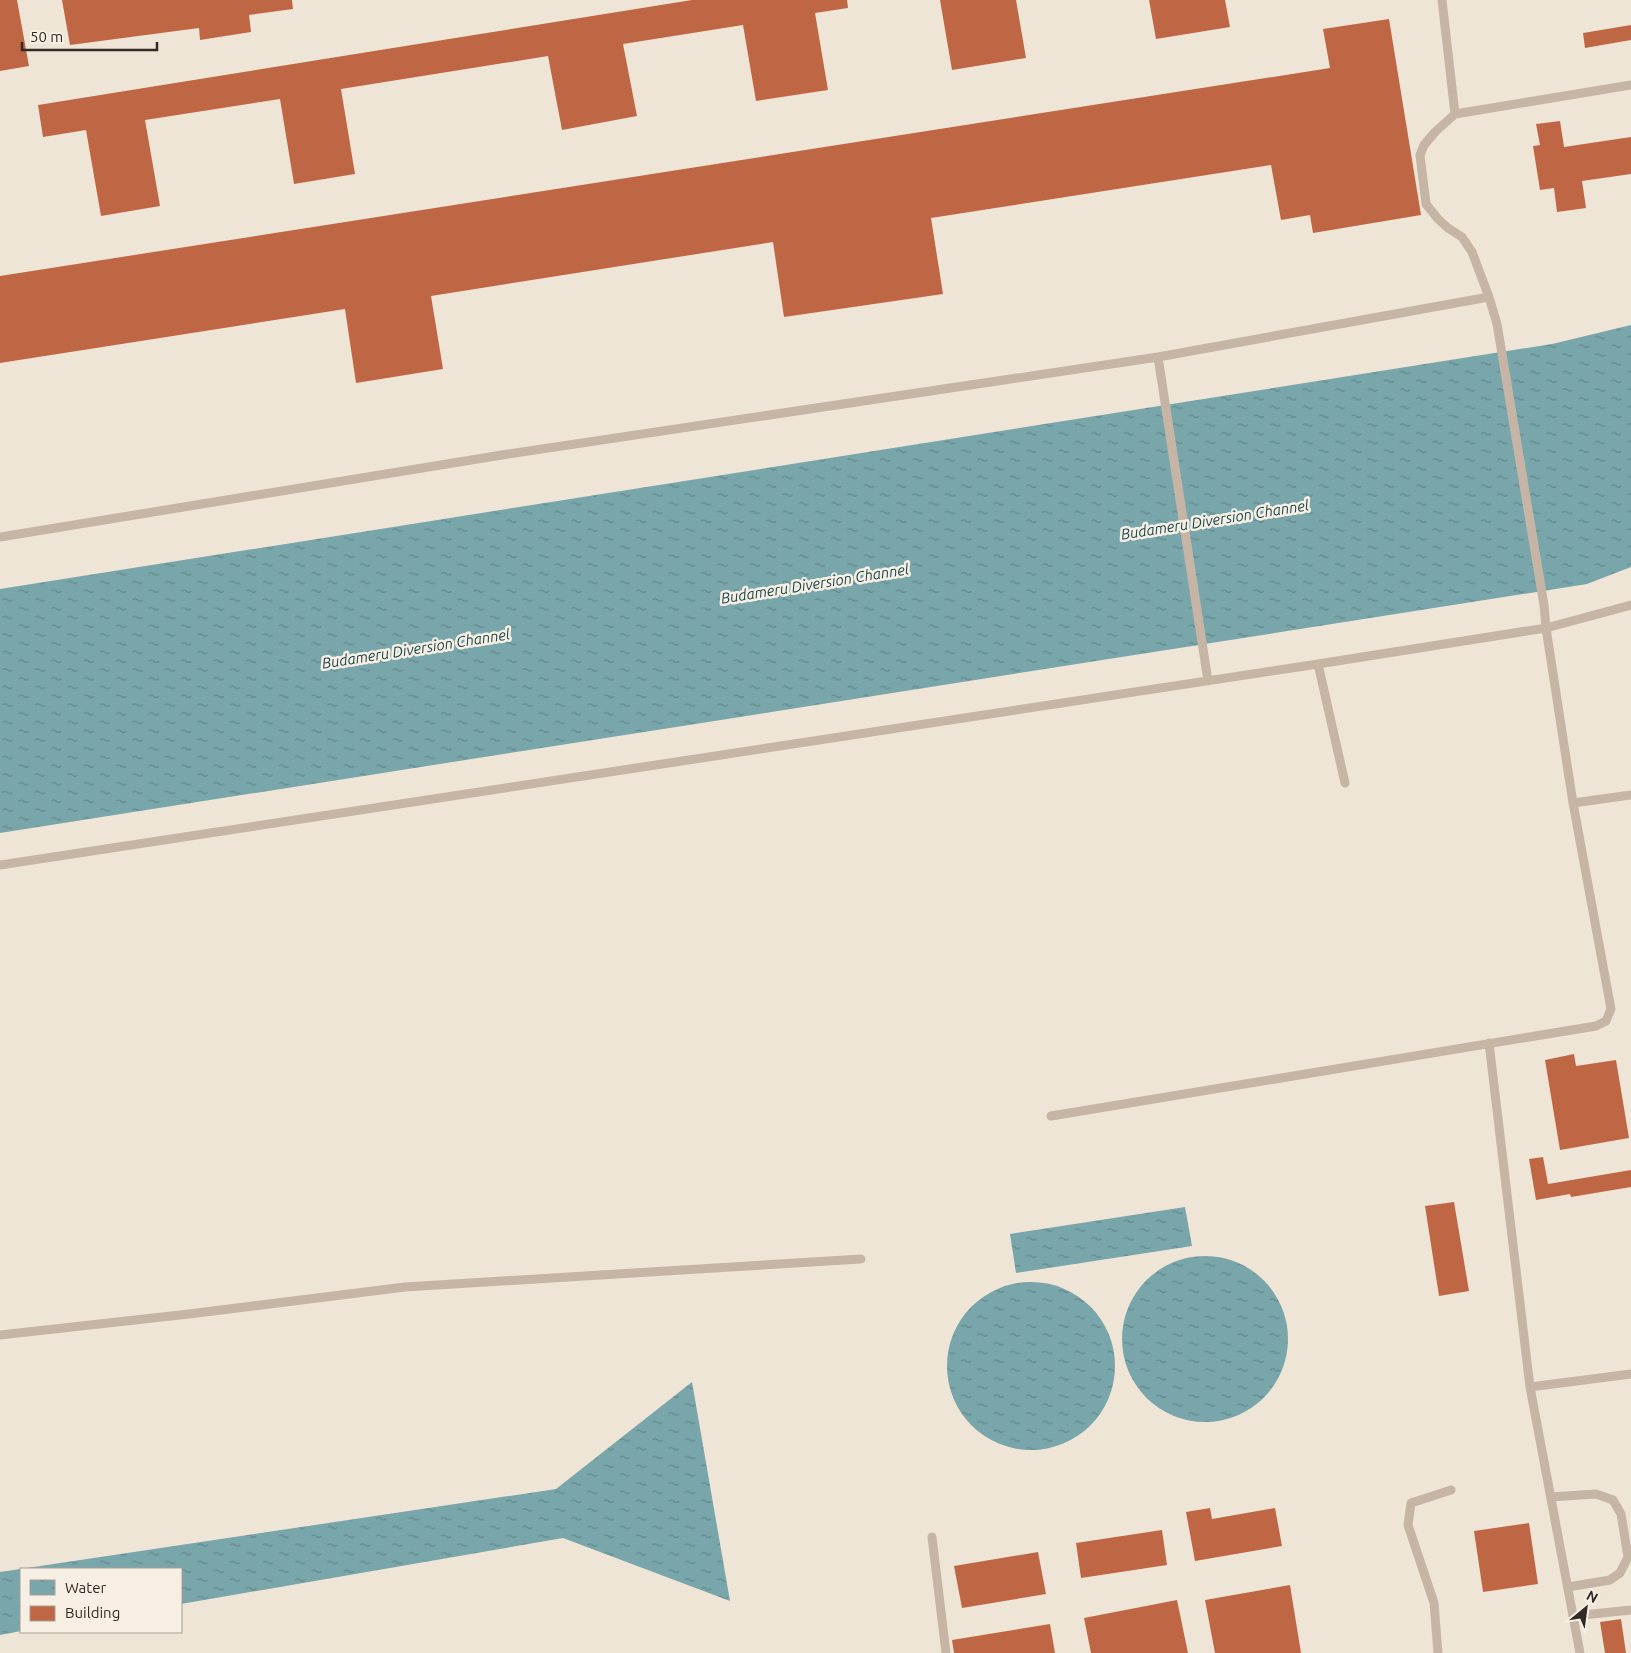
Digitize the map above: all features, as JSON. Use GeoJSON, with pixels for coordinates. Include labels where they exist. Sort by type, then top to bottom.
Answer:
{"type":"FeatureCollection","features":[{"type":"Feature","properties":{"kind":"lane"},"geometry":{"type":"LineString","coordinates":[[1442,0],[1455,114]]}},
{"type":"Feature","properties":{"kind":"lane"},"geometry":{"type":"LineString","coordinates":[[1050,1116],[1596,1026],[1606,1021],[1612,1009],[1573,803],[1544,605],[1497,324],[1472,252],[1462,237],[1448,228],[1426,204],[1420,155],[1424,145],[1434,132],[1455,114],[1631,85]]}},
{"type":"Feature","properties":{"kind":"lane"},"geometry":{"type":"LineString","coordinates":[[0,537],[508,454],[1158,357],[1489,297]]}},
{"type":"Feature","properties":{"kind":"lane"},"geometry":{"type":"LineString","coordinates":[[1158,357],[1208,681]]}},
{"type":"Feature","properties":{"kind":"lane"},"geometry":{"type":"LineString","coordinates":[[0,865],[1546,628],[1631,605]]}},
{"type":"Feature","properties":{"kind":"lane"},"geometry":{"type":"LineString","coordinates":[[1318,664],[1346,783]]}},
{"type":"Feature","properties":{"kind":"lane"},"geometry":{"type":"LineString","coordinates":[[1573,803],[1631,795]]}},
{"type":"Feature","properties":{"kind":"lane"},"geometry":{"type":"LineString","coordinates":[[1489,1043],[1530,1387],[1580,1653]]}},
{"type":"Feature","properties":{"kind":"lane"},"geometry":{"type":"LineString","coordinates":[[0,1335],[405,1287],[861,1259]]}},
{"type":"Feature","properties":{"kind":"lane"},"geometry":{"type":"LineString","coordinates":[[1530,1387],[1631,1374]]}},
{"type":"Feature","properties":{"kind":"lane"},"geometry":{"type":"LineString","coordinates":[[1438,1653],[1434,1603],[1408,1525],[1411,1503],[1452,1490]]}},
{"type":"Feature","properties":{"kind":"lane"},"geometry":{"type":"LineString","coordinates":[[1551,1497],[1596,1494],[1613,1500],[1621,1514],[1628,1557],[1620,1574],[1610,1580],[1568,1587]]}},
{"type":"Feature","properties":{"kind":"lane"},"geometry":{"type":"LineString","coordinates":[[932,1537],[946,1653]]}},
{"type":"Feature","properties":{"kind":"lane"},"geometry":{"type":"LineString","coordinates":[[1573,1616],[1631,1610]]}},
{"type":"Feature","properties":{"kind":"water","name":"Budameru Diversion Channel"},"geometry":{"type":"Polygon","coordinates":[[[1631,325],[1631,567],[1587,584],[0,833],[0,589],[1552,344],[1631,325]]]}},
{"type":"Feature","properties":{"kind":"water"},"geometry":{"type":"Polygon","coordinates":[[[1185,1207],[1192,1246],[1016,1273],[1010,1234],[1185,1207]]]}},
{"type":"Feature","properties":{"kind":"water"},"geometry":{"type":"Polygon","coordinates":[[[1213,1256],[1229,1259],[1244,1265],[1258,1274],[1270,1286],[1279,1300],[1285,1315],[1288,1339],[1287,1355],[1279,1378],[1270,1392],[1258,1404],[1244,1413],[1229,1419],[1197,1422],[1181,1419],[1166,1413],[1152,1404],[1140,1392],[1131,1378],[1125,1363],[1122,1331],[1125,1315],[1131,1300],[1140,1286],[1152,1274],[1166,1265],[1181,1259],[1213,1256]]]}},
{"type":"Feature","properties":{"kind":"water"},"geometry":{"type":"Polygon","coordinates":[[[1031,1282],[1055,1286],[1070,1292],[1084,1301],[1096,1313],[1105,1327],[1111,1342],[1115,1366],[1111,1390],[1105,1405],[1096,1419],[1084,1431],[1070,1440],[1055,1446],[1031,1450],[1007,1446],[992,1440],[978,1431],[966,1419],[957,1405],[951,1390],[947,1366],[951,1342],[957,1327],[966,1313],[978,1301],[992,1292],[1007,1286],[1031,1282]]]}},
{"type":"Feature","properties":{"kind":"water"},"geometry":{"type":"Polygon","coordinates":[[[692,1382],[730,1601],[563,1538],[182,1604],[182,1568],[27,1568],[556,1489],[692,1382]]]}},
{"type":"Feature","properties":{"kind":"water"},"geometry":{"type":"Polygon","coordinates":[[[20,1569],[20,1631],[0,1635],[0,1572],[20,1569]]]}},
{"type":"Feature","properties":{"kind":"building"},"geometry":{"type":"Polygon","coordinates":[[[0,0],[17,0],[29,66],[0,71],[0,0]]]}},
{"type":"Feature","properties":{"kind":"building"},"geometry":{"type":"Polygon","coordinates":[[[62,0],[292,0],[293,9],[249,15],[251,32],[200,40],[199,28],[70,45],[62,0]]]}},
{"type":"Feature","properties":{"kind":"building"},"geometry":{"type":"Polygon","coordinates":[[[692,0],[847,0],[848,8],[815,13],[828,90],[756,101],[743,25],[623,44],[637,116],[562,130],[548,56],[341,89],[355,174],[294,184],[280,99],[145,120],[160,206],[101,216],[86,130],[43,137],[38,105],[692,0]]]}},
{"type":"Feature","properties":{"kind":"building"},"geometry":{"type":"Polygon","coordinates":[[[940,0],[1016,0],[1026,58],[952,70],[940,0]]]}},
{"type":"Feature","properties":{"kind":"building"},"geometry":{"type":"Polygon","coordinates":[[[1149,0],[1225,0],[1230,27],[1156,39],[1149,0]]]}},
{"type":"Feature","properties":{"kind":"building"},"geometry":{"type":"Polygon","coordinates":[[[1389,19],[1421,215],[1313,233],[1310,215],[1281,220],[1271,165],[931,218],[943,294],[784,317],[773,242],[431,296],[443,369],[356,383],[345,309],[0,363],[0,276],[1330,68],[1323,29],[1389,19]]]}},
{"type":"Feature","properties":{"kind":"building"},"geometry":{"type":"Polygon","coordinates":[[[1631,25],[1631,40],[1585,48],[1583,33],[1631,25]]]}},
{"type":"Feature","properties":{"kind":"building"},"geometry":{"type":"Polygon","coordinates":[[[1560,121],[1564,147],[1631,137],[1631,174],[1582,181],[1586,208],[1557,212],[1554,188],[1540,190],[1533,146],[1540,145],[1536,124],[1560,121]]]}},
{"type":"Feature","properties":{"kind":"building"},"geometry":{"type":"Polygon","coordinates":[[[1574,1054],[1576,1066],[1616,1060],[1629,1138],[1560,1150],[1545,1060],[1574,1054]]]}},
{"type":"Feature","properties":{"kind":"building"},"geometry":{"type":"Polygon","coordinates":[[[1543,1157],[1548,1184],[1631,1170],[1631,1187],[1571,1197],[1570,1194],[1536,1200],[1529,1159],[1543,1157]]]}},
{"type":"Feature","properties":{"kind":"building"},"geometry":{"type":"Polygon","coordinates":[[[1454,1202],[1469,1291],[1439,1296],[1425,1206],[1454,1202]]]}},
{"type":"Feature","properties":{"kind":"building"},"geometry":{"type":"Polygon","coordinates":[[[1210,1508],[1212,1519],[1275,1508],[1282,1546],[1195,1561],[1186,1512],[1210,1508]]]}},
{"type":"Feature","properties":{"kind":"building"},"geometry":{"type":"Polygon","coordinates":[[[1529,1523],[1538,1584],[1483,1592],[1474,1531],[1529,1523]]]}},
{"type":"Feature","properties":{"kind":"building"},"geometry":{"type":"Polygon","coordinates":[[[1162,1530],[1167,1565],[1081,1578],[1076,1543],[1162,1530]]]}},
{"type":"Feature","properties":{"kind":"building"},"geometry":{"type":"Polygon","coordinates":[[[1038,1552],[1046,1594],[962,1608],[954,1566],[1038,1552]]]}},
{"type":"Feature","properties":{"kind":"building"},"geometry":{"type":"Polygon","coordinates":[[[1290,1585],[1301,1653],[1215,1653],[1205,1600],[1290,1585]]]}},
{"type":"Feature","properties":{"kind":"building"},"geometry":{"type":"Polygon","coordinates":[[[1177,1600],[1188,1653],[1091,1653],[1084,1618],[1177,1600]]]}},
{"type":"Feature","properties":{"kind":"building"},"geometry":{"type":"Polygon","coordinates":[[[1621,1619],[1626,1653],[1605,1653],[1600,1622],[1621,1619]]]}},
{"type":"Feature","properties":{"kind":"building"},"geometry":{"type":"Polygon","coordinates":[[[1050,1624],[1055,1653],[954,1653],[952,1640],[1050,1624]]]}}]}
